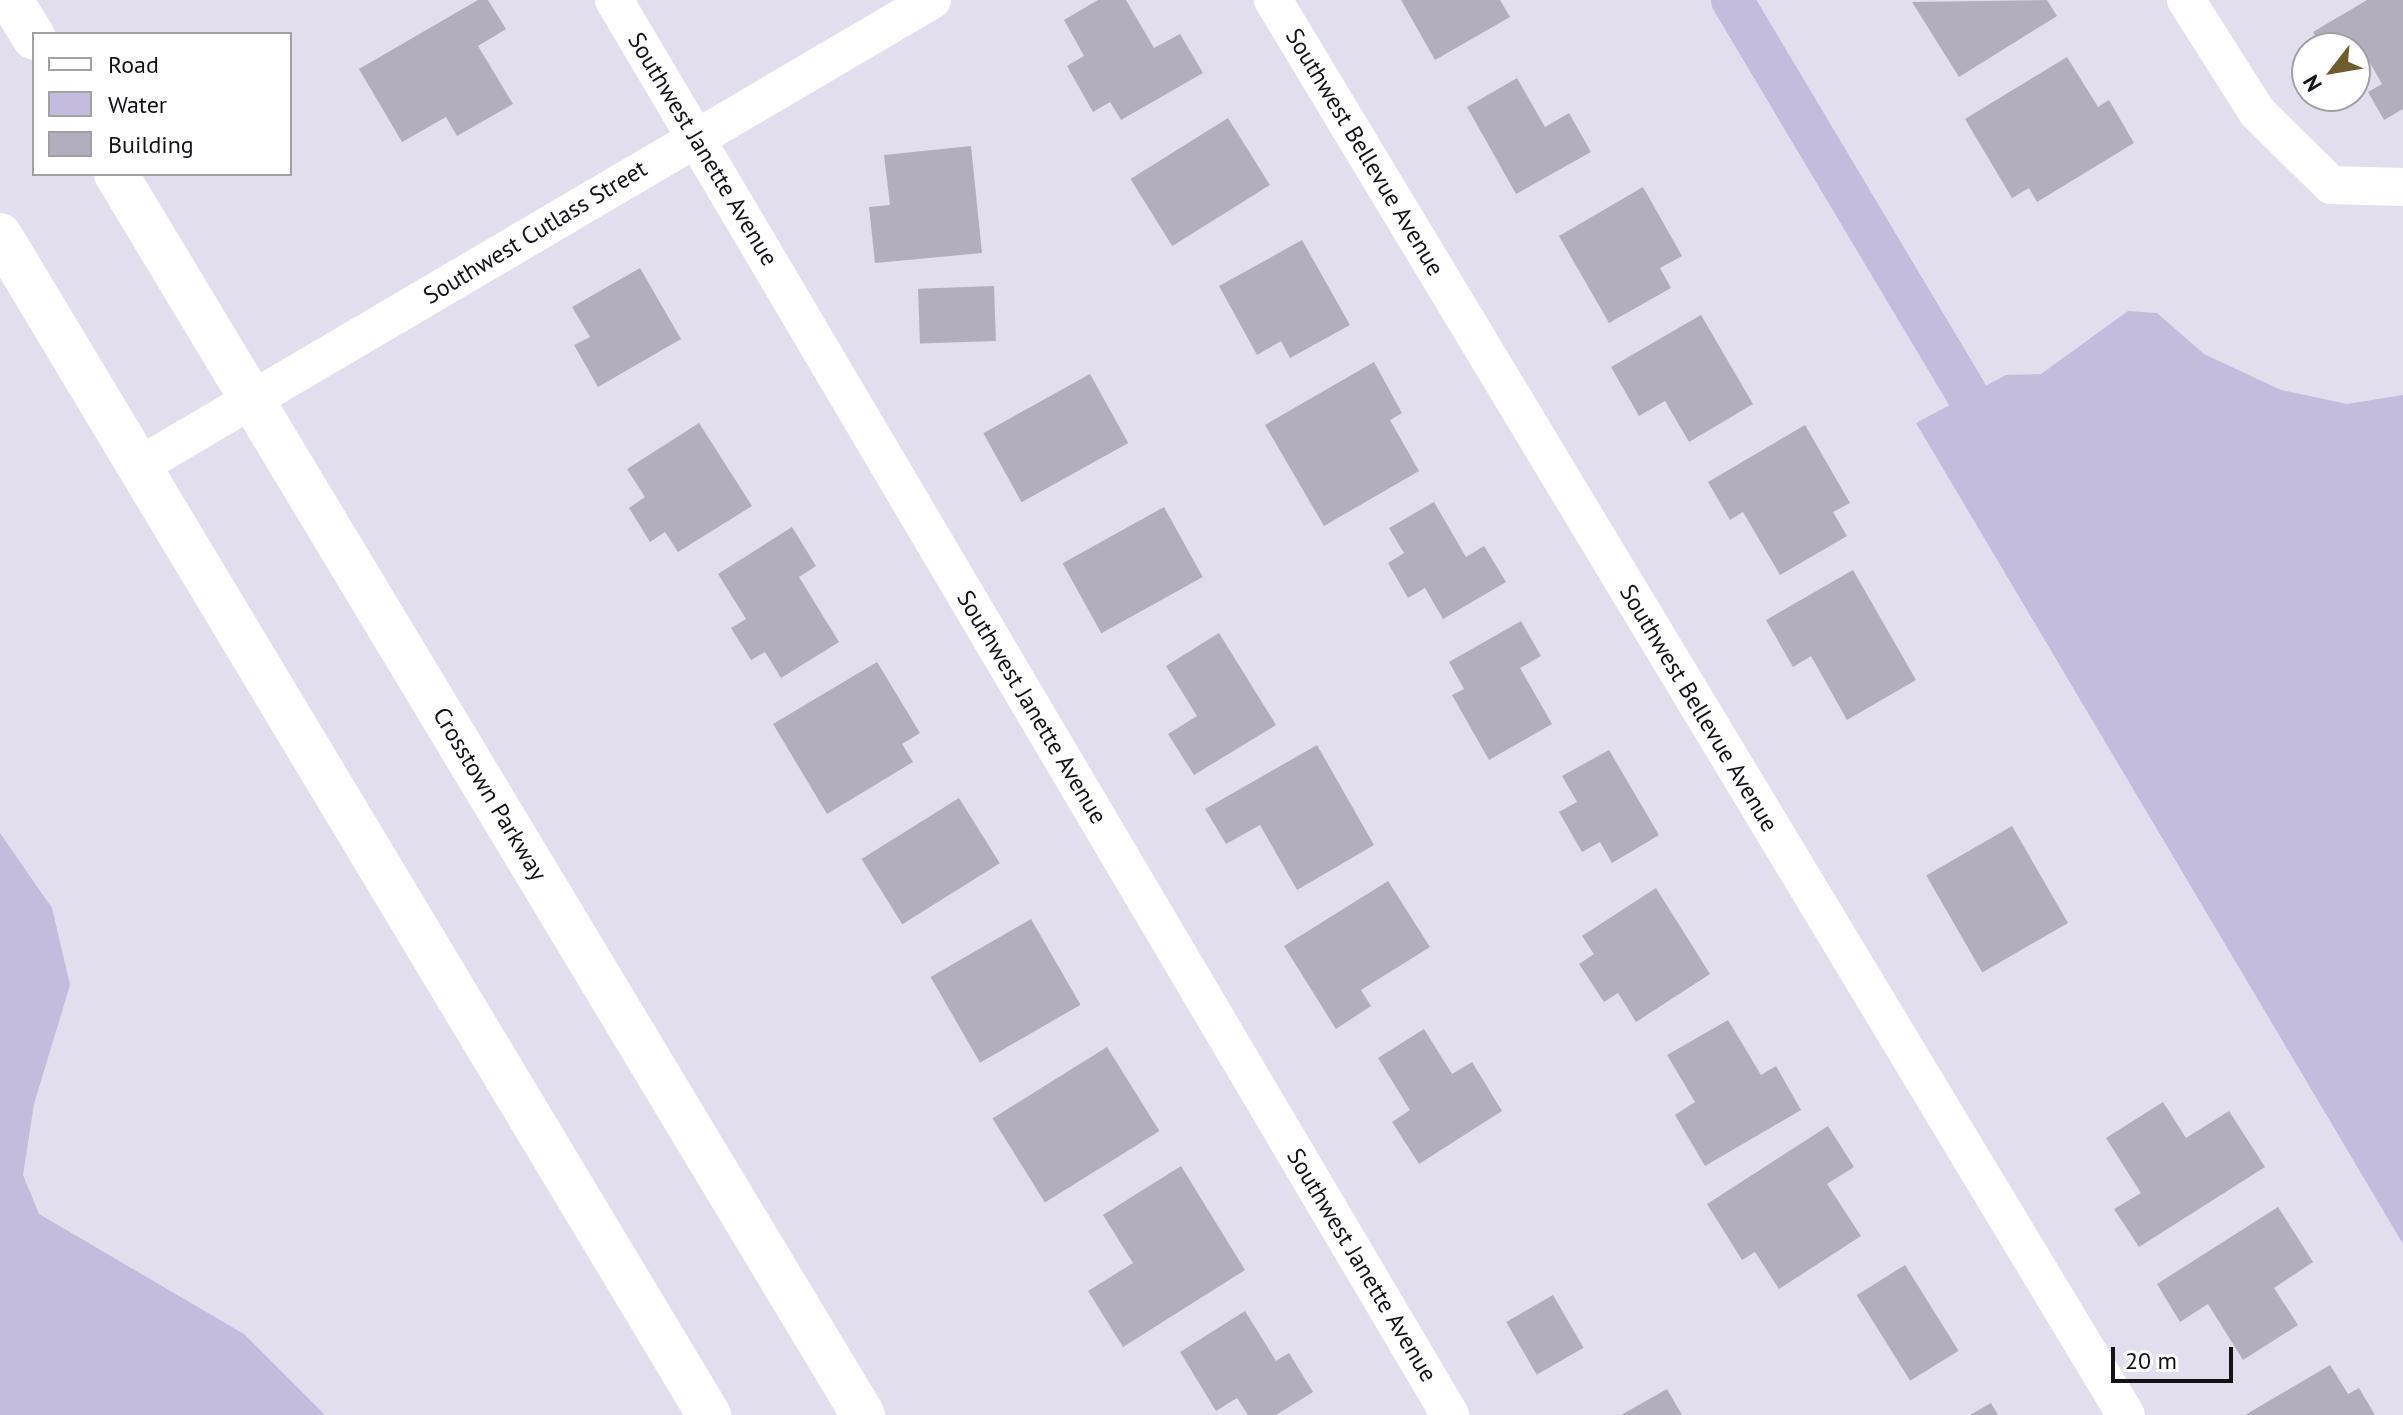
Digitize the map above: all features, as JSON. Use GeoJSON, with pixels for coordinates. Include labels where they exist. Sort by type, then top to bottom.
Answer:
{"type":"FeatureCollection","features":[{"type":"Feature","properties":{"kind":"main road"},"geometry":{"type":"LineString","coordinates":[[11,0],[32,35]]}},
{"type":"Feature","properties":{"kind":"main road","name":"Crosstown Parkway"},"geometry":{"type":"LineString","coordinates":[[117,176],[863,1415]]}},
{"type":"Feature","properties":{"kind":"main road"},"geometry":{"type":"LineString","coordinates":[[0,235],[709,1415]]}},
{"type":"Feature","properties":{"kind":"street","name":"Southwest Janette Avenue"},"geometry":{"type":"LineString","coordinates":[[614,0],[1450,1415]]}},
{"type":"Feature","properties":{"kind":"street","name":"Southwest Cutlass Street"},"geometry":{"type":"LineString","coordinates":[[139,466],[932,0]]}},
{"type":"Feature","properties":{"kind":"street","name":"Southwest Bellevue Avenue"},"geometry":{"type":"LineString","coordinates":[[1273,0],[2126,1415]]}},
{"type":"Feature","properties":{"kind":"street"},"geometry":{"type":"LineString","coordinates":[[2186,0],[2257,112],[2331,185],[2403,187]]}},
{"type":"Feature","properties":{"kind":"water"},"geometry":{"type":"Polygon","coordinates":[[[2128,311],[2157,313],[2204,354],[2281,390],[2347,404],[2403,395],[2403,1244],[1916,423],[2006,375],[2041,374],[2128,311]]]}},
{"type":"Feature","properties":{"kind":"water"},"geometry":{"type":"Polygon","coordinates":[[[0,833],[52,908],[70,985],[34,1104],[23,1175],[39,1214],[244,1334],[325,1415],[0,1415],[0,833]]]}},
{"type":"Feature","properties":{"kind":"building"},"geometry":{"type":"Polygon","coordinates":[[[478,0],[488,0],[506,29],[478,46],[513,104],[457,136],[446,117],[402,142],[359,69],[478,0]]]}},
{"type":"Feature","properties":{"kind":"building"},"geometry":{"type":"Polygon","coordinates":[[[1098,0],[1126,0],[1154,48],[1180,34],[1203,73],[1121,120],[1110,102],[1093,112],[1067,66],[1084,56],[1064,20],[1098,0]]]}},
{"type":"Feature","properties":{"kind":"building"},"geometry":{"type":"Polygon","coordinates":[[[1401,0],[1500,0],[1510,17],[1435,60],[1401,0]]]}},
{"type":"Feature","properties":{"kind":"building"},"geometry":{"type":"Polygon","coordinates":[[[2047,0],[2057,16],[1959,77],[1912,2],[2047,0]]]}},
{"type":"Feature","properties":{"kind":"building"},"geometry":{"type":"Polygon","coordinates":[[[2367,0],[2403,0],[2403,109],[2384,120],[2371,97],[2371,90],[2382,84],[2371,65],[2371,32],[2313,32],[2367,0]]]}},
{"type":"Feature","properties":{"kind":"building"},"geometry":{"type":"Polygon","coordinates":[[[2067,57],[2098,107],[2109,100],[2134,143],[2037,202],[2029,188],[2012,198],[1965,119],[2067,57]]]}},
{"type":"Feature","properties":{"kind":"building"},"geometry":{"type":"Polygon","coordinates":[[[1517,78],[1545,127],[1569,113],[1591,152],[1516,194],[1467,107],[1517,78]]]}},
{"type":"Feature","properties":{"kind":"building"},"geometry":{"type":"Polygon","coordinates":[[[1228,118],[1270,185],[1172,246],[1130,179],[1228,118]]]}},
{"type":"Feature","properties":{"kind":"building"},"geometry":{"type":"Polygon","coordinates":[[[971,146],[982,253],[875,263],[869,207],[890,205],[884,155],[971,146]]]}},
{"type":"Feature","properties":{"kind":"building"},"geometry":{"type":"Polygon","coordinates":[[[1643,187],[1682,256],[1660,268],[1671,288],[1609,323],[1559,236],[1643,187]]]}},
{"type":"Feature","properties":{"kind":"building"},"geometry":{"type":"Polygon","coordinates":[[[1302,240],[1350,325],[1290,358],[1281,341],[1257,355],[1219,286],[1302,240]]]}},
{"type":"Feature","properties":{"kind":"building"},"geometry":{"type":"Polygon","coordinates":[[[640,268],[681,339],[598,387],[574,345],[590,337],[572,307],[640,268]]]}},
{"type":"Feature","properties":{"kind":"building"},"geometry":{"type":"Polygon","coordinates":[[[994,286],[996,341],[920,344],[918,289],[994,286]]]}},
{"type":"Feature","properties":{"kind":"building"},"geometry":{"type":"Polygon","coordinates":[[[1701,315],[1753,404],[1689,442],[1665,401],[1639,416],[1611,367],[1701,315]]]}},
{"type":"Feature","properties":{"kind":"building"},"geometry":{"type":"Polygon","coordinates":[[[1374,362],[1402,413],[1390,420],[1419,471],[1324,526],[1265,425],[1374,362]]]}},
{"type":"Feature","properties":{"kind":"building"},"geometry":{"type":"Polygon","coordinates":[[[1090,374],[1128,443],[1022,502],[983,433],[1090,374]]]}},
{"type":"Feature","properties":{"kind":"building"},"geometry":{"type":"Polygon","coordinates":[[[699,423],[752,506],[678,552],[665,532],[650,542],[629,508],[645,497],[627,469],[699,423]]]}},
{"type":"Feature","properties":{"kind":"building"},"geometry":{"type":"Polygon","coordinates":[[[1805,425],[1850,503],[1833,512],[1847,536],[1780,575],[1743,512],[1730,520],[1708,482],[1805,425]]]}},
{"type":"Feature","properties":{"kind":"building"},"geometry":{"type":"Polygon","coordinates":[[[1434,502],[1466,557],[1484,546],[1506,582],[1443,619],[1425,588],[1408,598],[1388,563],[1404,553],[1389,528],[1434,502]]]}},
{"type":"Feature","properties":{"kind":"building"},"geometry":{"type":"Polygon","coordinates":[[[1164,507],[1203,577],[1101,633],[1063,563],[1164,507]]]}},
{"type":"Feature","properties":{"kind":"building"},"geometry":{"type":"Polygon","coordinates":[[[792,527],[816,566],[799,577],[839,642],[781,678],[765,652],[751,660],[731,628],[746,619],[718,574],[792,527]]]}},
{"type":"Feature","properties":{"kind":"building"},"geometry":{"type":"Polygon","coordinates":[[[1853,570],[1916,680],[1847,720],[1811,656],[1793,667],[1766,620],[1853,570]]]}},
{"type":"Feature","properties":{"kind":"building"},"geometry":{"type":"Polygon","coordinates":[[[1521,621],[1541,656],[1520,668],[1552,724],[1489,760],[1452,695],[1464,689],[1449,662],[1521,621]]]}},
{"type":"Feature","properties":{"kind":"building"},"geometry":{"type":"Polygon","coordinates":[[[1219,633],[1276,725],[1194,775],[1168,734],[1197,716],[1166,666],[1219,633]]]}},
{"type":"Feature","properties":{"kind":"building"},"geometry":{"type":"Polygon","coordinates":[[[877,662],[920,733],[902,744],[913,762],[827,814],[773,724],[877,662]]]}},
{"type":"Feature","properties":{"kind":"building"},"geometry":{"type":"Polygon","coordinates":[[[1317,745],[1374,845],[1297,890],[1260,825],[1226,844],[1205,809],[1317,745]]]}},
{"type":"Feature","properties":{"kind":"building"},"geometry":{"type":"Polygon","coordinates":[[[1609,750],[1659,835],[1612,863],[1600,842],[1582,852],[1559,812],[1577,802],[1562,776],[1609,750]]]}},
{"type":"Feature","properties":{"kind":"building"},"geometry":{"type":"Polygon","coordinates":[[[959,798],[1000,863],[902,924],[861,859],[959,798]]]}},
{"type":"Feature","properties":{"kind":"building"},"geometry":{"type":"Polygon","coordinates":[[[2012,826],[2068,923],[1982,972],[1926,876],[2012,826]]]}},
{"type":"Feature","properties":{"kind":"building"},"geometry":{"type":"Polygon","coordinates":[[[1388,881],[1430,947],[1361,990],[1371,1006],[1336,1029],[1284,946],[1388,881]]]}},
{"type":"Feature","properties":{"kind":"building"},"geometry":{"type":"Polygon","coordinates":[[[1656,888],[1710,974],[1636,1022],[1618,993],[1604,1002],[1579,964],[1594,954],[1582,936],[1656,888]]]}},
{"type":"Feature","properties":{"kind":"building"},"geometry":{"type":"Polygon","coordinates":[[[1031,919],[1080,1005],[980,1063],[931,977],[1031,919]]]}},
{"type":"Feature","properties":{"kind":"building"},"geometry":{"type":"Polygon","coordinates":[[[1728,1020],[1761,1075],[1776,1066],[1801,1110],[1705,1166],[1675,1115],[1695,1102],[1667,1055],[1728,1020]]]}},
{"type":"Feature","properties":{"kind":"building"},"geometry":{"type":"Polygon","coordinates":[[[1424,1029],[1452,1074],[1472,1062],[1502,1111],[1419,1164],[1392,1122],[1410,1110],[1378,1058],[1424,1029]]]}},
{"type":"Feature","properties":{"kind":"building"},"geometry":{"type":"Polygon","coordinates":[[[1107,1047],[1159,1131],[1045,1202],[993,1119],[1107,1047]]]}},
{"type":"Feature","properties":{"kind":"building"},"geometry":{"type":"Polygon","coordinates":[[[2163,1102],[2186,1138],[2229,1111],[2265,1167],[2139,1247],[2114,1209],[2141,1193],[2106,1138],[2163,1102]]]}},
{"type":"Feature","properties":{"kind":"building"},"geometry":{"type":"Polygon","coordinates":[[[1828,1126],[1854,1167],[1827,1184],[1861,1236],[1779,1289],[1755,1252],[1742,1260],[1707,1204],[1828,1126]]]}},
{"type":"Feature","properties":{"kind":"building"},"geometry":{"type":"Polygon","coordinates":[[[1181,1166],[1245,1270],[1123,1347],[1088,1291],[1133,1263],[1103,1215],[1181,1166]]]}},
{"type":"Feature","properties":{"kind":"building"},"geometry":{"type":"Polygon","coordinates":[[[2278,1207],[2313,1262],[2274,1288],[2298,1325],[2243,1360],[2208,1304],[2180,1322],[2157,1284],[2278,1207]]]}},
{"type":"Feature","properties":{"kind":"building"},"geometry":{"type":"Polygon","coordinates":[[[1905,1265],[1959,1351],[1910,1381],[1857,1295],[1905,1265]]]}},
{"type":"Feature","properties":{"kind":"building"},"geometry":{"type":"Polygon","coordinates":[[[1553,1295],[1584,1348],[1537,1375],[1506,1322],[1553,1295]]]}},
{"type":"Feature","properties":{"kind":"building"},"geometry":{"type":"Polygon","coordinates":[[[1245,1311],[1276,1361],[1289,1353],[1313,1392],[1276,1415],[1248,1415],[1237,1398],[1216,1411],[1180,1352],[1245,1311]]]}},
{"type":"Feature","properties":{"kind":"building"},"geometry":{"type":"Polygon","coordinates":[[[2330,1365],[2348,1394],[2359,1388],[2375,1415],[2245,1415],[2330,1365]]]}},
{"type":"Feature","properties":{"kind":"building"},"geometry":{"type":"Polygon","coordinates":[[[1667,1389],[1682,1415],[1621,1415],[1667,1389]]]}},
{"type":"Feature","properties":{"kind":"building"},"geometry":{"type":"Polygon","coordinates":[[[1991,1403],[1998,1415],[1970,1415],[1991,1403]]]}},
{"type":"Feature","properties":{"kind":"waterway"},"geometry":{"type":"LineString","coordinates":[[1732,0],[1966,392]]}}]}
